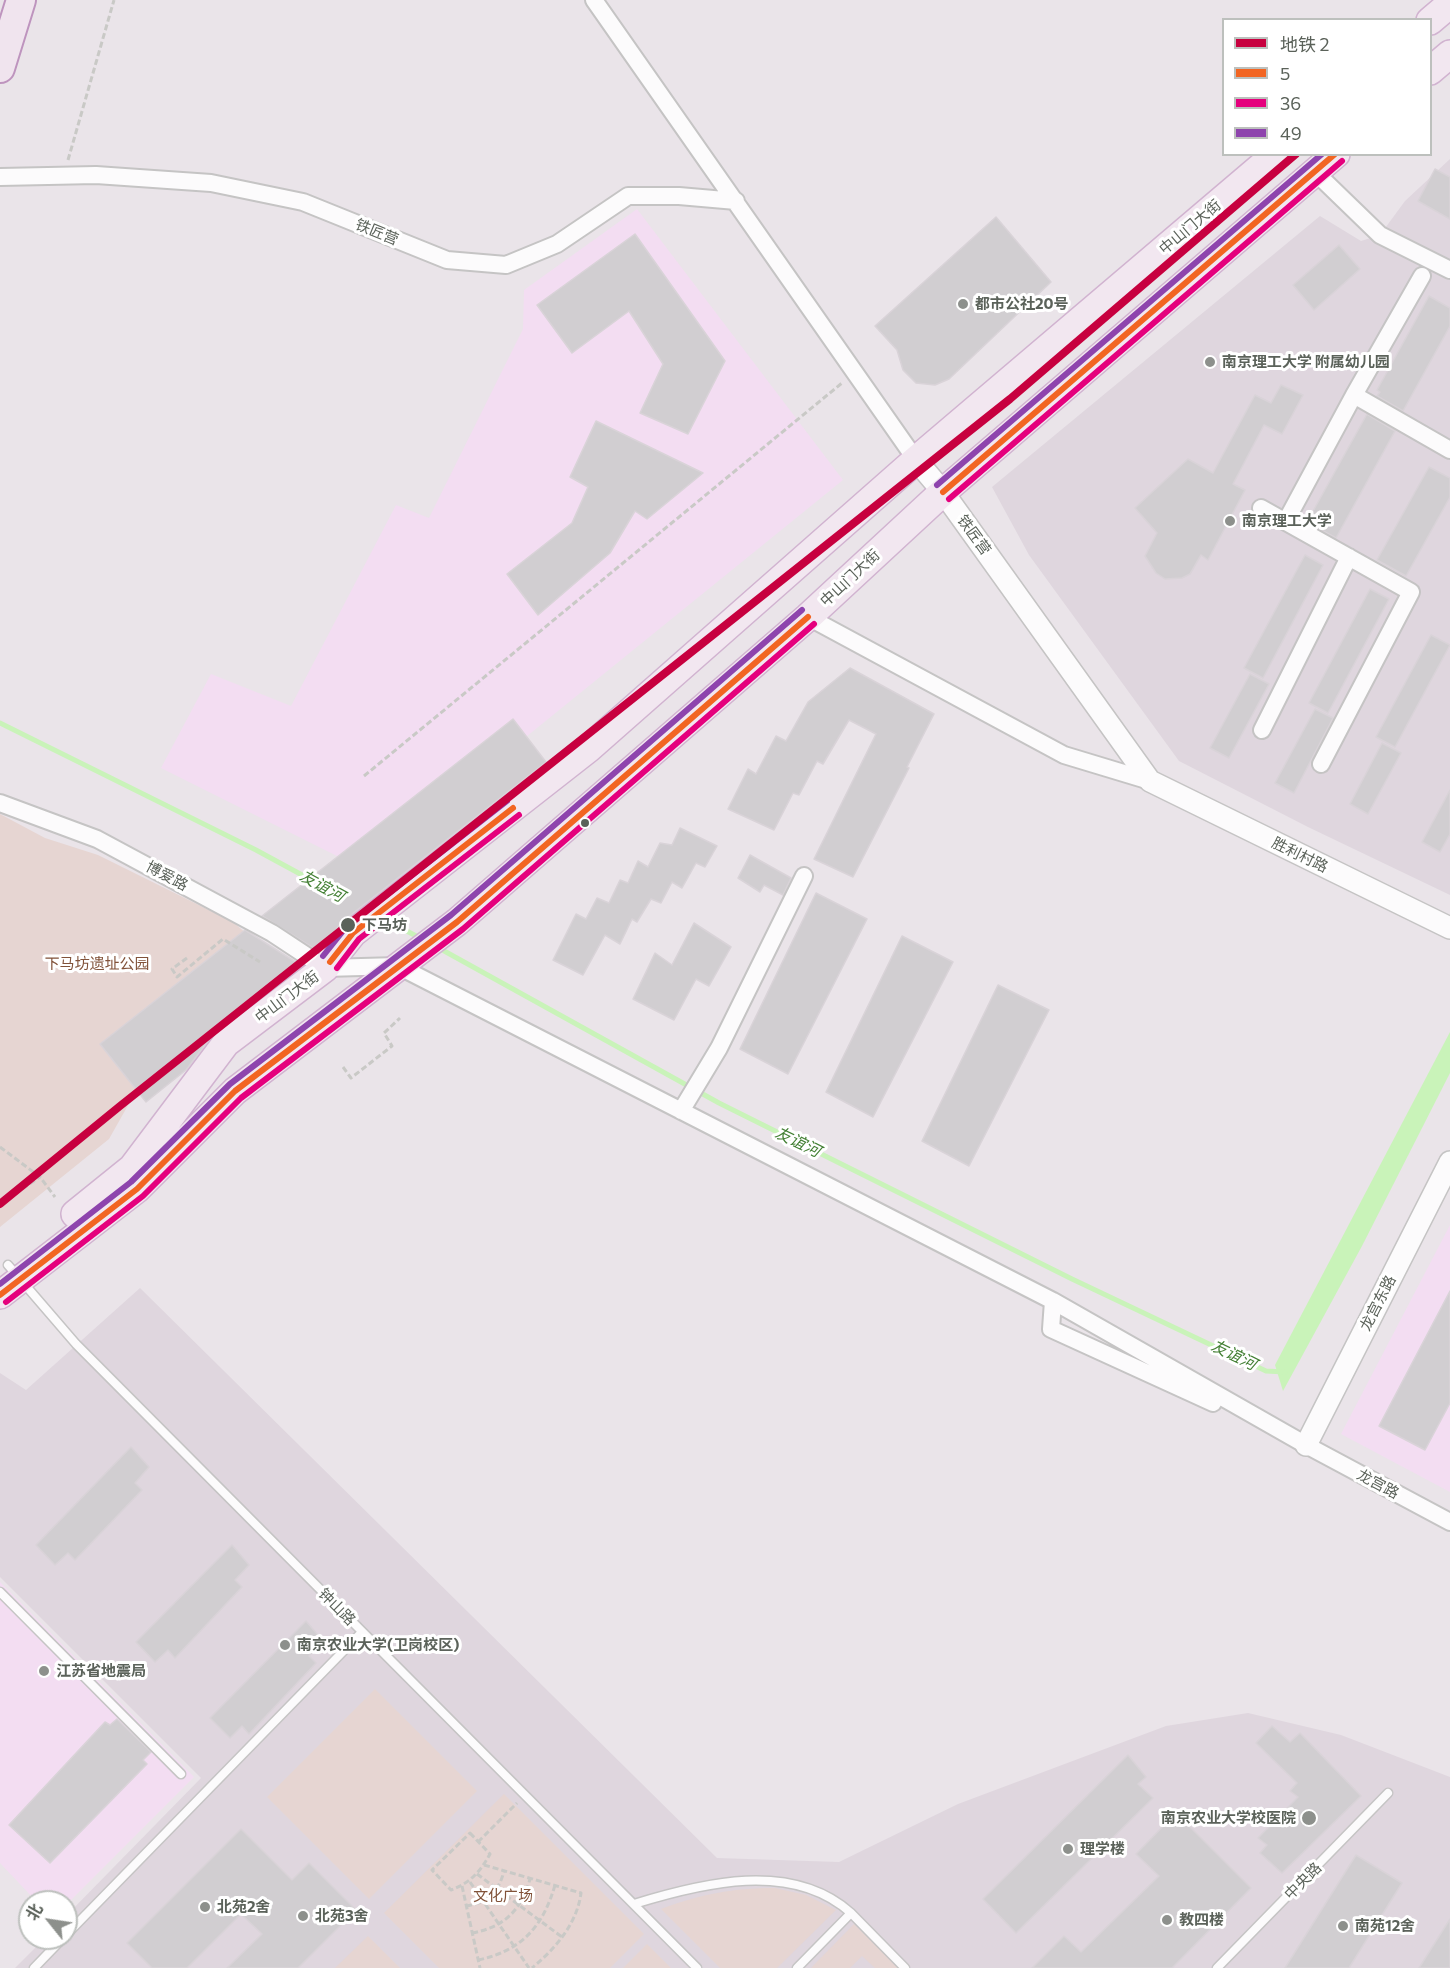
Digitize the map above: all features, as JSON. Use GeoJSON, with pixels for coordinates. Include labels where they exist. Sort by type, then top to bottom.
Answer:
{"type":"FeatureCollection","features":[{"type":"Feature","properties":{"kind":"highway"},"geometry":{"type":"LineString","coordinates":[[0,68],[21,0]]}},
{"type":"Feature","properties":{"kind":"main road"},"geometry":{"type":"LineString","coordinates":[[1432,20],[1450,4]]}},
{"type":"Feature","properties":{"kind":"main road"},"geometry":{"type":"LineString","coordinates":[[1432,70],[1450,54]]}},
{"type":"Feature","properties":{"kind":"main road","name":"中山门大街"},"geometry":{"type":"LineString","coordinates":[[7,1278],[132,1168],[226,1043],[325,968],[353,933],[588,749],[916,460],[1274,156]]}},
{"type":"Feature","properties":{"kind":"main road","name":"中山门大街"},"geometry":{"type":"LineString","coordinates":[[7,1278],[137,1189],[235,1090],[457,922],[808,617],[943,492],[1334,156]]}},
{"type":"Feature","properties":{"kind":"street","name":"铁匠营"},"geometry":{"type":"LineString","coordinates":[[594,0],[916,460],[943,492],[1150,781]]}},
{"type":"Feature","properties":{"kind":"street"},"geometry":{"type":"LineString","coordinates":[[1316,173],[1380,235],[1450,270]]}},
{"type":"Feature","properties":{"kind":"street","name":"铁匠营"},"geometry":{"type":"LineString","coordinates":[[0,177],[96,175],[211,183],[303,202],[447,260],[506,265],[557,243],[628,196],[679,196],[736,201]]}},
{"type":"Feature","properties":{"kind":"street"},"geometry":{"type":"LineString","coordinates":[[1286,521],[1354,394],[1422,276]]}},
{"type":"Feature","properties":{"kind":"street"},"geometry":{"type":"LineString","coordinates":[[1354,394],[1450,450]]}},
{"type":"Feature","properties":{"kind":"street"},"geometry":{"type":"LineString","coordinates":[[1261,508],[1412,592],[1321,764]]}},
{"type":"Feature","properties":{"kind":"street"},"geometry":{"type":"LineString","coordinates":[[1262,730],[1349,557]]}},
{"type":"Feature","properties":{"kind":"street"},"geometry":{"type":"LineString","coordinates":[[808,617],[1064,755],[1150,781]]}},
{"type":"Feature","properties":{"kind":"street","name":"胜利村路"},"geometry":{"type":"LineString","coordinates":[[1150,781],[1450,928]]}},
{"type":"Feature","properties":{"kind":"street","name":"博爱路"},"geometry":{"type":"LineString","coordinates":[[0,803],[97,839],[272,933],[325,968]]}},
{"type":"Feature","properties":{"kind":"street"},"geometry":{"type":"LineString","coordinates":[[684,1105],[719,1048],[804,876]]}},
{"type":"Feature","properties":{"kind":"street"},"geometry":{"type":"LineString","coordinates":[[325,968],[398,966],[684,1105],[1053,1301],[1306,1445]]}},
{"type":"Feature","properties":{"kind":"street","name":"龙宫东路"},"geometry":{"type":"LineString","coordinates":[[1306,1445],[1450,1162]]}},
{"type":"Feature","properties":{"kind":"street"},"geometry":{"type":"LineString","coordinates":[[1053,1301],[1051,1329],[1306,1445]]}},
{"type":"Feature","properties":{"kind":"street","name":"龙宫路"},"geometry":{"type":"LineString","coordinates":[[1306,1445],[1450,1522]]}},
{"type":"Feature","properties":{"kind":"lane","name":"钟山路"},"geometry":{"type":"LineString","coordinates":[[7,1278],[76,1344],[697,1968]]}},
{"type":"Feature","properties":{"kind":"lane"},"geometry":{"type":"LineString","coordinates":[[0,1593],[181,1774]]}},
{"type":"Feature","properties":{"kind":"lane"},"geometry":{"type":"LineString","coordinates":[[78,1924],[362,1632]]}},
{"type":"Feature","properties":{"kind":"lane","name":"中央路"},"geometry":{"type":"LineString","coordinates":[[1217,1968],[1388,1793]]}},
{"type":"Feature","properties":{"kind":"lane"},"geometry":{"type":"LineString","coordinates":[[634,1904],[671,1893],[734,1882],[761,1881],[800,1885],[826,1895],[840,1904],[905,1968]]}},
{"type":"Feature","properties":{"kind":"lane"},"geometry":{"type":"LineString","coordinates":[[797,1968],[851,1913]]}},
{"type":"Feature","properties":{"kind":"lane"},"geometry":{"type":"LineString","coordinates":[[34,1968],[52,1950]]}},
{"type":"Feature","properties":{"kind":"path"},"geometry":{"type":"LineString","coordinates":[[64,176],[114,0]]}},
{"type":"Feature","properties":{"kind":"path"},"geometry":{"type":"LineString","coordinates":[[364,776],[856,372]]}},
{"type":"Feature","properties":{"kind":"path"},"geometry":{"type":"LineString","coordinates":[[187,958],[172,969],[177,977],[223,939],[260,962]]}},
{"type":"Feature","properties":{"kind":"path"},"geometry":{"type":"LineString","coordinates":[[343,1067],[351,1078],[392,1046],[384,1033],[400,1018]]}},
{"type":"Feature","properties":{"kind":"path"},"geometry":{"type":"LineString","coordinates":[[0,1147],[40,1177],[55,1197]]}},
{"type":"Feature","properties":{"kind":"path"},"geometry":{"type":"LineString","coordinates":[[0,1204],[40,1177]]}},
{"type":"Feature","properties":{"kind":"path"},"geometry":{"type":"LineString","coordinates":[[478,1842],[524,1796]]}},
{"type":"Feature","properties":{"kind":"path"},"geometry":{"type":"LineString","coordinates":[[470,1833],[478,1842],[490,1854],[484,1865],[470,1882],[451,1890],[432,1870],[470,1833]]}},
{"type":"Feature","properties":{"kind":"path"},"geometry":{"type":"LineString","coordinates":[[470,1882],[530,1968],[547,1955],[562,1937],[576,1914],[581,1893],[484,1865]]}},
{"type":"Feature","properties":{"kind":"path"},"geometry":{"type":"LineString","coordinates":[[466,1906],[489,1898],[497,1889],[504,1871]]}},
{"type":"Feature","properties":{"kind":"path"},"geometry":{"type":"LineString","coordinates":[[477,1874],[562,1937]]}},
{"type":"Feature","properties":{"kind":"path"},"geometry":{"type":"LineString","coordinates":[[472,1933],[499,1925],[511,1915],[519,1905],[530,1878]]}},
{"type":"Feature","properties":{"kind":"path"},"geometry":{"type":"LineString","coordinates":[[478,1960],[496,1956],[514,1947],[528,1936],[540,1921],[549,1904],[555,1885]]}},
{"type":"Feature","properties":{"kind":"path"},"geometry":{"type":"LineString","coordinates":[[462,1886],[480,1968]]}},
{"type":"Feature","properties":{"kind":"shaded area","name":"南京理工大学"},"geometry":{"type":"Polygon","coordinates":[[[1450,159],[1450,895],[1308,827],[1179,761],[1029,555],[992,487],[1320,216],[1361,241],[1380,235],[1405,201],[1450,159]]]}},
{"type":"Feature","properties":{"kind":"shaded area"},"geometry":{"type":"Polygon","coordinates":[[[637,209],[843,480],[363,869],[161,768],[211,674],[291,706],[396,505],[429,518],[523,329],[524,290],[637,209]]]}},
{"type":"Feature","properties":{"kind":"shaded area"},"geometry":{"type":"Polygon","coordinates":[[[1450,1032],[1450,1073],[1362,1246],[1283,1391],[1275,1365],[1450,1032]]]}},
{"type":"Feature","properties":{"kind":"shaded area"},"geometry":{"type":"Polygon","coordinates":[[[1450,1225],[1450,1492],[1341,1434],[1450,1225]]]}},
{"type":"Feature","properties":{"kind":"shaded area","name":"南京农业大学(卫岗校区)"},"geometry":{"type":"Polygon","coordinates":[[[140,1288],[717,1858],[839,1862],[958,1804],[1166,1726],[1248,1713],[1341,1735],[1450,1777],[1450,1968],[15,1968],[33,1950],[78,1950],[78,1904],[201,1778],[0,1577],[0,1373],[26,1390],[140,1288]]]}},
{"type":"Feature","properties":{"kind":"shaded area","name":"江苏省地震局"},"geometry":{"type":"Polygon","coordinates":[[[0,1582],[194,1777],[78,1893],[78,1890],[26,1890],[0,1863],[0,1582]]]}},
{"type":"Feature","properties":{"kind":"green space","name":"下马坊遗址公园"},"geometry":{"type":"Polygon","coordinates":[[[0,814],[45,838],[98,855],[233,922],[261,946],[175,1022],[109,1139],[0,1227],[0,814]]]}},
{"type":"Feature","properties":{"kind":"green space"},"geometry":{"type":"Polygon","coordinates":[[[375,1689],[477,1791],[369,1899],[267,1797],[375,1689]]]}},
{"type":"Feature","properties":{"kind":"green space","name":"文化广场"},"geometry":{"type":"Polygon","coordinates":[[[504,1794],[644,1934],[610,1968],[439,1968],[384,1913],[504,1794]]]}},
{"type":"Feature","properties":{"kind":"green space"},"geometry":{"type":"Polygon","coordinates":[[[775,1888],[806,1895],[836,1910],[777,1968],[720,1968],[661,1909],[717,1893],[775,1888]]]}},
{"type":"Feature","properties":{"kind":"green space"},"geometry":{"type":"Polygon","coordinates":[[[854,1924],[899,1968],[875,1968],[862,1956],[850,1968],[811,1968],[854,1924]]]}},
{"type":"Feature","properties":{"kind":"green space"},"geometry":{"type":"Polygon","coordinates":[[[368,1936],[400,1968],[335,1968],[368,1936]]]}},
{"type":"Feature","properties":{"kind":"green space"},"geometry":{"type":"Polygon","coordinates":[[[647,1944],[671,1968],[623,1968],[647,1944]]]}},
{"type":"Feature","properties":{"kind":"building"},"geometry":{"type":"Polygon","coordinates":[[[1435,169],[1450,177],[1450,219],[1418,201],[1435,169]]]}},
{"type":"Feature","properties":{"kind":"building","name":"都市公社20号"},"geometry":{"type":"Polygon","coordinates":[[[996,217],[1051,282],[949,379],[935,385],[916,383],[903,370],[897,350],[875,326],[996,217]]]}},
{"type":"Feature","properties":{"kind":"building"},"geometry":{"type":"Polygon","coordinates":[[[635,234],[725,361],[688,434],[640,413],[663,364],[629,311],[572,353],[537,305],[635,234]]]}},
{"type":"Feature","properties":{"kind":"building"},"geometry":{"type":"Polygon","coordinates":[[[1339,245],[1360,269],[1314,310],[1293,285],[1339,245]]]}},
{"type":"Feature","properties":{"kind":"building"},"geometry":{"type":"Polygon","coordinates":[[[1429,296],[1450,308],[1450,326],[1403,411],[1377,396],[1380,392],[1377,390],[1429,296]]]}},
{"type":"Feature","properties":{"kind":"building"},"geometry":{"type":"Polygon","coordinates":[[[1281,385],[1303,395],[1282,434],[1264,425],[1233,484],[1245,490],[1208,560],[1201,555],[1190,574],[1182,578],[1165,579],[1156,573],[1145,556],[1157,533],[1135,508],[1188,459],[1213,473],[1255,395],[1271,403],[1281,385]]]}},
{"type":"Feature","properties":{"kind":"building"},"geometry":{"type":"Polygon","coordinates":[[[1367,414],[1395,431],[1336,538],[1307,522],[1367,414]]]}},
{"type":"Feature","properties":{"kind":"building"},"geometry":{"type":"Polygon","coordinates":[[[596,421],[703,473],[647,519],[635,511],[610,553],[538,615],[507,574],[572,523],[588,487],[570,477],[596,421]]]}},
{"type":"Feature","properties":{"kind":"building"},"geometry":{"type":"Polygon","coordinates":[[[1429,467],[1450,478],[1450,497],[1406,576],[1377,560],[1429,467]]]}},
{"type":"Feature","properties":{"kind":"building"},"geometry":{"type":"Polygon","coordinates":[[[1305,555],[1323,565],[1263,678],[1244,668],[1305,555]]]}},
{"type":"Feature","properties":{"kind":"building"},"geometry":{"type":"Polygon","coordinates":[[[1370,589],[1389,599],[1328,713],[1309,703],[1370,589]]]}},
{"type":"Feature","properties":{"kind":"building"},"geometry":{"type":"Polygon","coordinates":[[[1431,635],[1450,645],[1395,747],[1376,737],[1431,635]]]}},
{"type":"Feature","properties":{"kind":"building"},"geometry":{"type":"Polygon","coordinates":[[[850,668],[934,714],[853,877],[814,859],[876,734],[849,720],[823,764],[817,761],[799,795],[793,793],[774,830],[728,809],[748,769],[756,774],[776,736],[786,741],[808,702],[850,668]]]}},
{"type":"Feature","properties":{"kind":"building"},"geometry":{"type":"Polygon","coordinates":[[[1250,674],[1269,684],[1229,758],[1210,748],[1250,674]]]}},
{"type":"Feature","properties":{"kind":"building"},"geometry":{"type":"Polygon","coordinates":[[[1315,709],[1333,718],[1294,793],[1275,783],[1315,709]]]}},
{"type":"Feature","properties":{"kind":"building"},"geometry":{"type":"Polygon","coordinates":[[[513,719],[546,762],[343,921],[318,951],[262,916],[513,719]]]}},
{"type":"Feature","properties":{"kind":"building"},"geometry":{"type":"Polygon","coordinates":[[[1382,743],[1401,753],[1368,814],[1350,804],[1382,743]]]}},
{"type":"Feature","properties":{"kind":"building"},"geometry":{"type":"Polygon","coordinates":[[[1450,790],[1450,834],[1440,852],[1422,842],[1450,790]]]}},
{"type":"Feature","properties":{"kind":"building"},"geometry":{"type":"Polygon","coordinates":[[[680,828],[717,846],[705,867],[696,863],[682,888],[672,882],[661,903],[651,899],[637,922],[632,919],[620,944],[605,935],[583,975],[553,960],[576,914],[586,919],[597,898],[609,903],[620,880],[628,883],[638,861],[648,867],[660,843],[672,845],[680,828]]]}},
{"type":"Feature","properties":{"kind":"building"},"geometry":{"type":"Polygon","coordinates":[[[750,855],[791,878],[783,895],[764,885],[760,892],[738,878],[750,855]]]}},
{"type":"Feature","properties":{"kind":"building"},"geometry":{"type":"Polygon","coordinates":[[[816,893],[867,919],[788,1074],[740,1049],[816,893]]]}},
{"type":"Feature","properties":{"kind":"building"},"geometry":{"type":"Polygon","coordinates":[[[694,923],[731,947],[709,986],[696,979],[674,1020],[633,999],[655,953],[672,965],[694,923]]]}},
{"type":"Feature","properties":{"kind":"building"},"geometry":{"type":"Polygon","coordinates":[[[245,930],[302,966],[216,1030],[186,1070],[146,1102],[100,1044],[245,930]]]}},
{"type":"Feature","properties":{"kind":"building"},"geometry":{"type":"Polygon","coordinates":[[[902,936],[953,962],[873,1117],[826,1092],[902,936]]]}},
{"type":"Feature","properties":{"kind":"building"},"geometry":{"type":"Polygon","coordinates":[[[998,985],[1049,1010],[969,1166],[922,1141],[998,985]]]}},
{"type":"Feature","properties":{"kind":"building"},"geometry":{"type":"Polygon","coordinates":[[[1450,1291],[1450,1403],[1425,1450],[1379,1426],[1450,1291]]]}},
{"type":"Feature","properties":{"kind":"building"},"geometry":{"type":"Polygon","coordinates":[[[131,1447],[149,1467],[135,1483],[142,1490],[75,1560],[68,1553],[55,1565],[36,1545],[131,1447]]]}},
{"type":"Feature","properties":{"kind":"building"},"geometry":{"type":"Polygon","coordinates":[[[232,1545],[249,1565],[235,1580],[242,1587],[175,1658],[168,1650],[155,1662],[136,1642],[232,1545]]]}},
{"type":"Feature","properties":{"kind":"building"},"geometry":{"type":"Polygon","coordinates":[[[306,1621],[323,1641],[309,1656],[316,1663],[249,1734],[242,1726],[230,1738],[210,1718],[306,1621]]]}},
{"type":"Feature","properties":{"kind":"building"},"geometry":{"type":"Polygon","coordinates":[[[117,1719],[151,1752],[143,1760],[147,1764],[50,1863],[9,1825],[105,1722],[110,1725],[117,1719]]]}},
{"type":"Feature","properties":{"kind":"building","name":"南京农业大学校医院"},"geometry":{"type":"Polygon","coordinates":[[[1272,1726],[1290,1742],[1300,1733],[1361,1796],[1282,1873],[1260,1853],[1267,1845],[1258,1838],[1298,1797],[1290,1791],[1297,1783],[1256,1743],[1272,1726]]]}},
{"type":"Feature","properties":{"kind":"building","name":"理学楼"},"geometry":{"type":"Polygon","coordinates":[[[1128,1755],[1146,1777],[1138,1784],[1153,1798],[1016,1933],[983,1899],[1128,1755]]]}},
{"type":"Feature","properties":{"kind":"building","name":"教四楼"},"geometry":{"type":"Polygon","coordinates":[[[1176,1813],[1251,1888],[1172,1968],[1032,1968],[1064,1936],[1081,1952],[1159,1876],[1136,1854],[1176,1813]]]}},
{"type":"Feature","properties":{"kind":"building"},"geometry":{"type":"Polygon","coordinates":[[[241,1829],[292,1880],[309,1863],[356,1910],[298,1968],[227,1968],[262,1934],[241,1914],[187,1968],[152,1968],[127,1943],[241,1829]]]}},
{"type":"Feature","properties":{"kind":"building","name":"南苑12舍"},"geometry":{"type":"Polygon","coordinates":[[[1356,1855],[1402,1883],[1349,1968],[1285,1968],[1356,1855]]]}},
{"type":"Feature","properties":{"kind":"building"},"geometry":{"type":"Polygon","coordinates":[[[1450,1919],[1450,1968],[1419,1968],[1450,1919]]]}},
{"type":"Feature","properties":{"kind":"waterway","name":"友谊河"},"geometry":{"type":"LineString","coordinates":[[0,723],[256,850],[315,882]]}},
{"type":"Feature","properties":{"kind":"waterway","name":"友谊河"},"geometry":{"type":"LineString","coordinates":[[384,919],[420,938]]}},
{"type":"Feature","properties":{"kind":"waterway","name":"友谊河"},"geometry":{"type":"LineString","coordinates":[[437,947],[719,1103],[1072,1279],[1266,1371],[1285,1372]]}},
{"type":"Feature","properties":{"kind":"metro line","name":"2"},"geometry":{"type":"LineString","coordinates":[[0,1204],[120,1106],[1010,399],[1294,156]]}},
{"type":"Feature","properties":{"kind":"transit line","name":"49"},"geometry":{"type":"LineString","coordinates":[[937,485],[1320,156]]}},
{"type":"Feature","properties":{"kind":"transit line","name":"5"},"geometry":{"type":"LineString","coordinates":[[943,492],[1333,156]]}},
{"type":"Feature","properties":{"kind":"transit line","name":"36"},"geometry":{"type":"LineString","coordinates":[[949,499],[1342,161]]}},
{"type":"Feature","properties":{"kind":"transit line","name":"49"},"geometry":{"type":"LineString","coordinates":[[0,1284],[131,1182],[230,1084],[451,915],[802,610]]}},
{"type":"Feature","properties":{"kind":"transit line","name":"5"},"geometry":{"type":"LineString","coordinates":[[0,1295],[137,1189],[235,1091],[457,922],[808,617]]}},
{"type":"Feature","properties":{"kind":"transit line","name":"36"},"geometry":{"type":"LineString","coordinates":[[6,1302],[143,1196],[241,1098],[463,929],[814,624]]}},
{"type":"Feature","properties":{"kind":"transit line","name":"49"},"geometry":{"type":"LineString","coordinates":[[323,956],[347,926],[507,801]]}},
{"type":"Feature","properties":{"kind":"transit line","name":"5"},"geometry":{"type":"LineString","coordinates":[[330,962],[353,933],[513,808]]}},
{"type":"Feature","properties":{"kind":"transit line","name":"36"},"geometry":{"type":"LineString","coordinates":[[337,968],[359,939],[519,815]]}},
{"type":"Feature","properties":{"kind":"place","name":"都市公社20号"},"geometry":{"type":"Point","coordinates":[963,304]}},
{"type":"Feature","properties":{"kind":"place","name":"南京理工大学 附属幼儿园"},"geometry":{"type":"Point","coordinates":[1210,362]}},
{"type":"Feature","properties":{"kind":"place","name":"南京理工大学"},"geometry":{"type":"Point","coordinates":[1230,521]}},
{"type":"Feature","properties":{"kind":"place","name":"下马坊"},"geometry":{"type":"Point","coordinates":[348,925]}},
{"type":"Feature","properties":{"kind":"place","name":"南京农业大学(卫岗校区)"},"geometry":{"type":"Point","coordinates":[285,1645]}},
{"type":"Feature","properties":{"kind":"place","name":"江苏省地震局"},"geometry":{"type":"Point","coordinates":[44,1671]}},
{"type":"Feature","properties":{"kind":"place","name":"南京农业大学校医院"},"geometry":{"type":"Point","coordinates":[1309,1818]}},
{"type":"Feature","properties":{"kind":"place","name":"理学楼"},"geometry":{"type":"Point","coordinates":[1068,1849]}},
{"type":"Feature","properties":{"kind":"place","name":"北苑2舍"},"geometry":{"type":"Point","coordinates":[205,1907]}},
{"type":"Feature","properties":{"kind":"place","name":"北苑3舍"},"geometry":{"type":"Point","coordinates":[303,1916]}},
{"type":"Feature","properties":{"kind":"place","name":"教四楼"},"geometry":{"type":"Point","coordinates":[1167,1920]}},
{"type":"Feature","properties":{"kind":"place","name":"南苑12舍"},"geometry":{"type":"Point","coordinates":[1343,1926]}}]}
